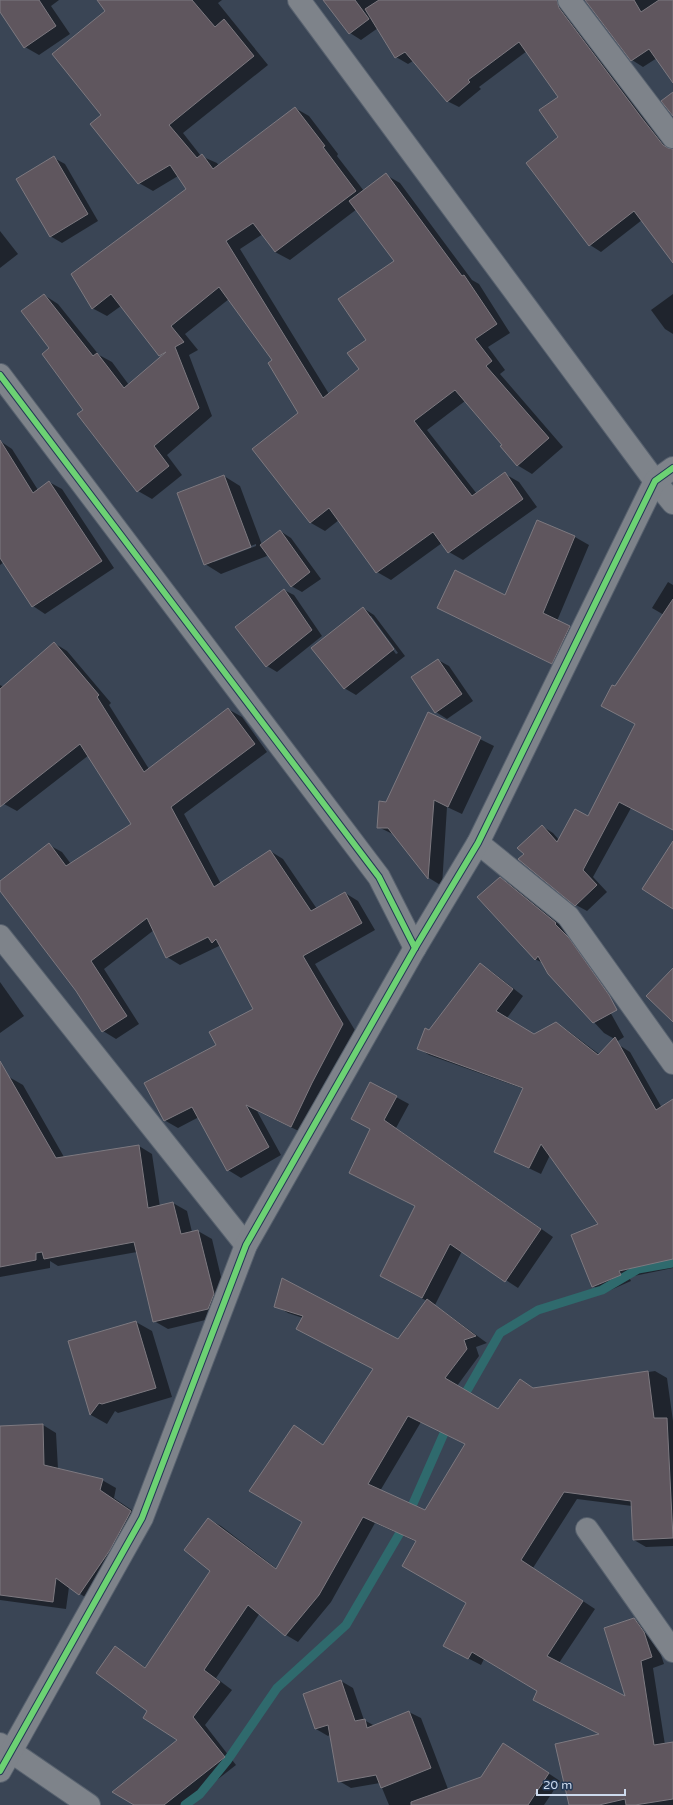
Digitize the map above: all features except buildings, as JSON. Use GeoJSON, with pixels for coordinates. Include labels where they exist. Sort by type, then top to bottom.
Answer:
{"type":"FeatureCollection","features":[{"type":"Feature","properties":{"kind":"street"},"geometry":{"type":"LineString","coordinates":[[299,0],[655,481],[673,503]]}},
{"type":"Feature","properties":{"kind":"street"},"geometry":{"type":"LineString","coordinates":[[570,0],[673,137]]}},
{"type":"Feature","properties":{"kind":"street"},"geometry":{"type":"LineString","coordinates":[[0,376],[379,877],[415,948]]}},
{"type":"Feature","properties":{"kind":"street"},"geometry":{"type":"LineString","coordinates":[[0,1771],[5,1747],[142,1518],[246,1245],[415,948],[478,843],[655,481],[673,468]]}},
{"type":"Feature","properties":{"kind":"street"},"geometry":{"type":"LineString","coordinates":[[478,843],[568,916],[673,1063]]}},
{"type":"Feature","properties":{"kind":"street"},"geometry":{"type":"LineString","coordinates":[[0,936],[246,1245]]}},
{"type":"Feature","properties":{"kind":"street"},"geometry":{"type":"LineString","coordinates":[[587,1529],[673,1651]]}},
{"type":"Feature","properties":{"kind":"street"},"geometry":{"type":"LineString","coordinates":[[5,1747],[89,1805]]}},
{"type":"Feature","properties":{"kind":"waterway"},"geometry":{"type":"LineString","coordinates":[[461,1401],[500,1333],[538,1310],[602,1290],[638,1269],[673,1263]]}},
{"type":"Feature","properties":{"kind":"waterway"},"geometry":{"type":"LineString","coordinates":[[185,1805],[200,1794],[227,1761],[277,1688],[346,1625],[401,1531],[449,1422]]}},
{"type":"Feature","properties":{"kind":"cycle path"},"geometry":{"type":"LineString","coordinates":[[0,375],[379,877],[415,948]]}},
{"type":"Feature","properties":{"kind":"cycle path"},"geometry":{"type":"LineString","coordinates":[[0,1771],[142,1518],[246,1245],[415,948],[478,843],[655,481],[673,468]]}}]}
